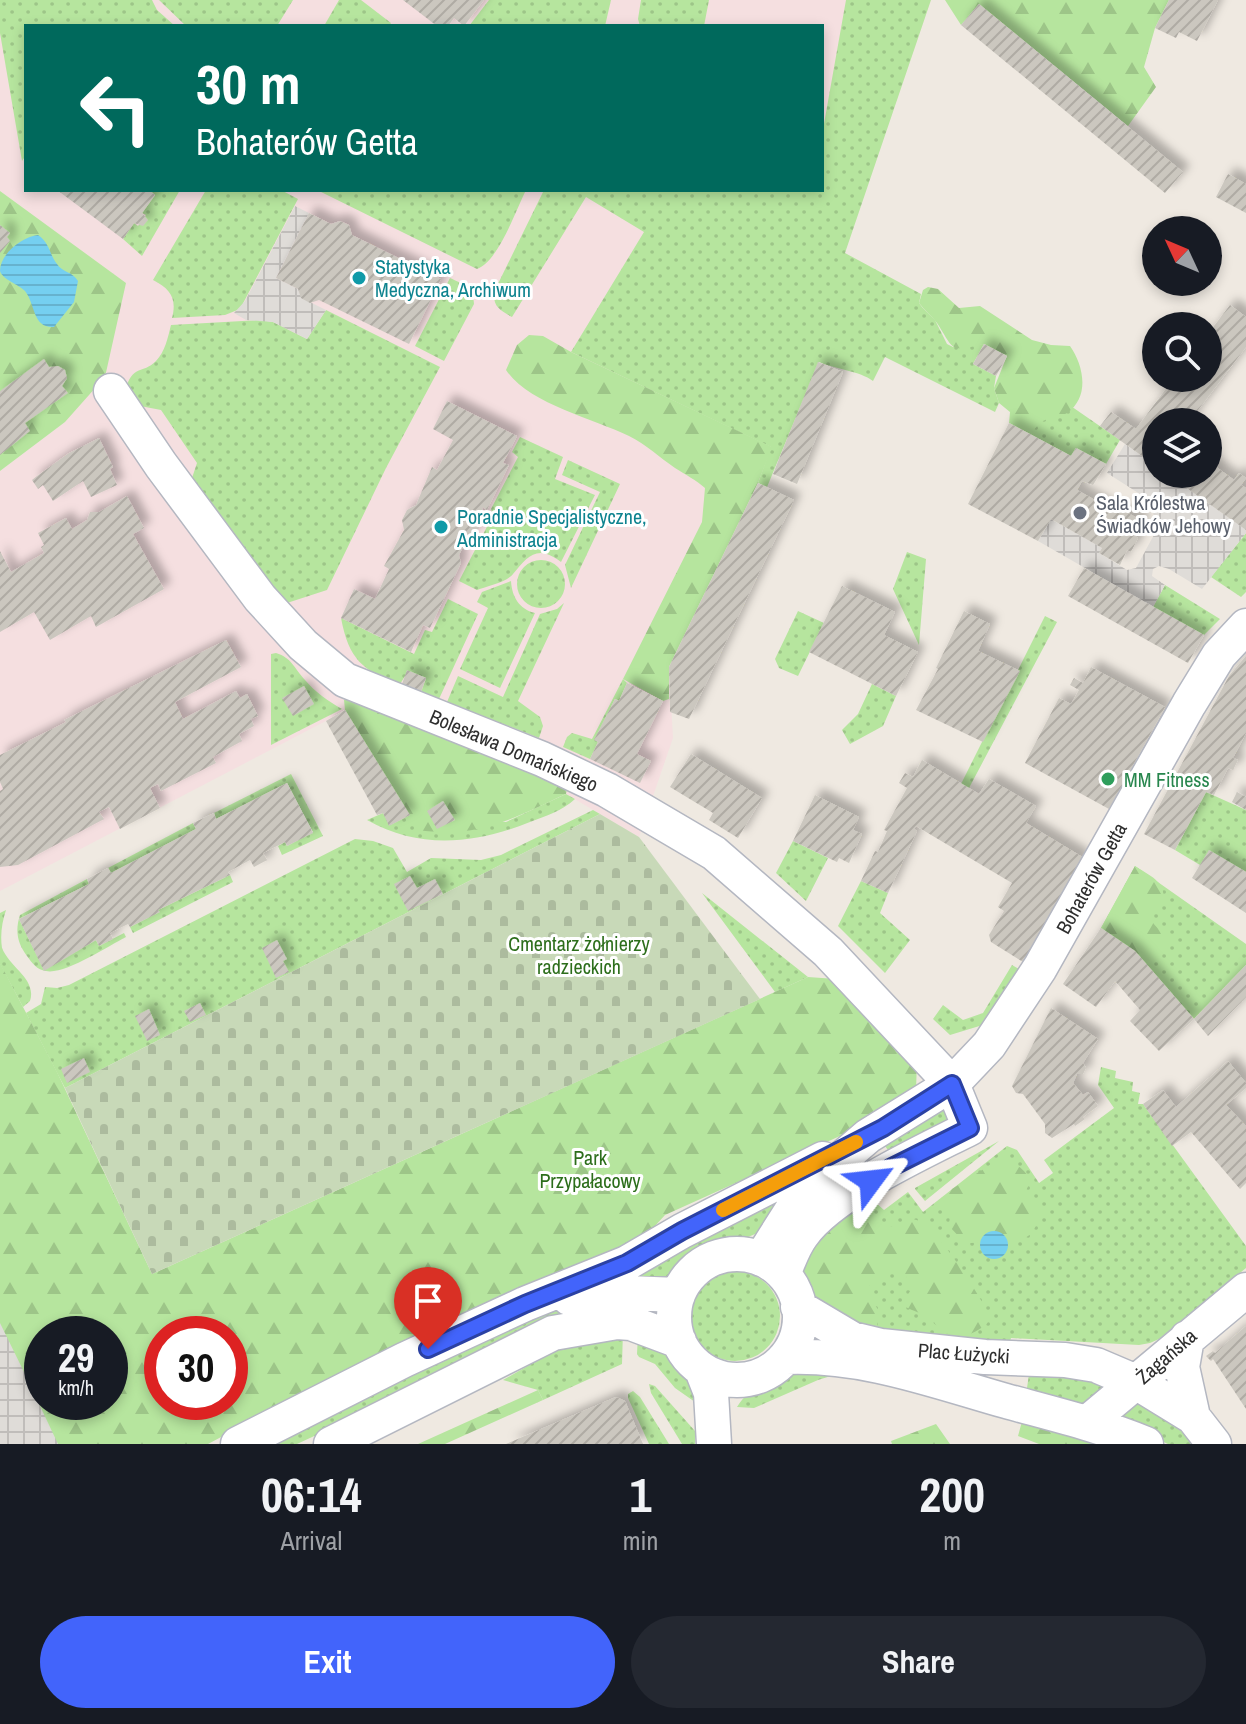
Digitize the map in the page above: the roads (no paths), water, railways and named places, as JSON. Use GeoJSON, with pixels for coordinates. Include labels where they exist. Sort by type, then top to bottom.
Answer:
{"type":"FeatureCollection","features":[{"type":"Feature","properties":{"kind":"street","name":"Bolesława Domańskiego"},"geometry":{"type":"LineString","coordinates":[[111,391],[161,465],[260,598],[303,645],[345,680],[542,759],[607,790],[714,853],[828,952],[952,1084]]}},
{"type":"Feature","properties":{"kind":"street","name":"Bohaterów Getta"},"geometry":{"type":"LineString","coordinates":[[772,1266],[804,1191],[868,1136],[952,1084],[984,1052],[1013,1012],[1219,655],[1246,626]]}},
{"type":"Feature","properties":{"kind":"street"},"geometry":{"type":"LineString","coordinates":[[772,1266],[833,1206],[890,1168],[970,1128],[952,1084]]}},
{"type":"Feature","properties":{"kind":"street"},"geometry":{"type":"LineString","coordinates":[[238,1444],[404,1360],[525,1304],[627,1263],[682,1231],[868,1136]]}},
{"type":"Feature","properties":{"kind":"street"},"geometry":{"type":"LineString","coordinates":[[741,1254],[772,1266],[796,1295],[798,1307],[798,1335],[786,1357],[759,1377],[720,1378],[702,1370],[688,1357],[675,1326],[678,1295],[688,1278],[721,1256],[741,1254]]}},
{"type":"Feature","properties":{"kind":"street","name":"Żagańska"},"geometry":{"type":"LineString","coordinates":[[1087,1423],[1246,1290]]}},
{"type":"Feature","properties":{"kind":"street"},"geometry":{"type":"LineString","coordinates":[[525,1304],[628,1293],[678,1295]]}},
{"type":"Feature","properties":{"kind":"street","name":"Plac Łużycki"},"geometry":{"type":"LineString","coordinates":[[798,1307],[852,1339],[881,1346],[1096,1365],[1136,1382],[1193,1417]]}},
{"type":"Feature","properties":{"kind":"street"},"geometry":{"type":"LineString","coordinates":[[331,1444],[553,1333],[617,1322],[631,1323],[679,1341]]}},
{"type":"Feature","properties":{"kind":"street"},"geometry":{"type":"LineString","coordinates":[[1187,1338],[1182,1367],[1193,1417],[1214,1444]]}},
{"type":"Feature","properties":{"kind":"street","name":"Plac Łużycki"},"geometry":{"type":"LineString","coordinates":[[786,1357],[827,1356],[875,1364],[1087,1423],[1146,1444]]}},
{"type":"Feature","properties":{"kind":"street"},"geometry":{"type":"LineString","coordinates":[[702,1370],[711,1393],[714,1431]]}},
{"type":"Feature","properties":{"kind":"street"},"geometry":{"type":"LineString","coordinates":[[714,1431],[744,1379]]}},
{"type":"Feature","properties":{"kind":"water"},"geometry":{"type":"Polygon","coordinates":[[[38,235],[59,267],[78,281],[74,302],[54,327],[38,320],[25,291],[0,271],[8,252],[26,239],[38,235]]]}},
{"type":"Feature","properties":{"kind":"water"},"geometry":{"type":"Polygon","coordinates":[[[994,1231],[1004,1235],[1008,1245],[1004,1255],[994,1259],[984,1255],[980,1245],[984,1235],[994,1231]]]}},
{"type":"Feature","properties":{"kind":"place","name":"Statystyka Medyczna, Archiwum"},"geometry":{"type":"Point","coordinates":[359,278]}},
{"type":"Feature","properties":{"kind":"place","name":"Sala Królestwa Świadków Jehowy"},"geometry":{"type":"Point","coordinates":[1080,513]}},
{"type":"Feature","properties":{"kind":"place","name":"Poradnie Specjalistyczne, Administracja"},"geometry":{"type":"Point","coordinates":[441,527]}},
{"type":"Feature","properties":{"kind":"place","name":"MM Fitness"},"geometry":{"type":"Point","coordinates":[1108,779]}},
{"type":"Feature","properties":{"kind":"park label","name":"Cmentarz żołnierzy radzieckich"},"geometry":{"type":"Point","coordinates":[579,954]}},
{"type":"Feature","properties":{"kind":"park label","name":"Park Przypałacowy"},"geometry":{"type":"Point","coordinates":[590,1168]}}]}
